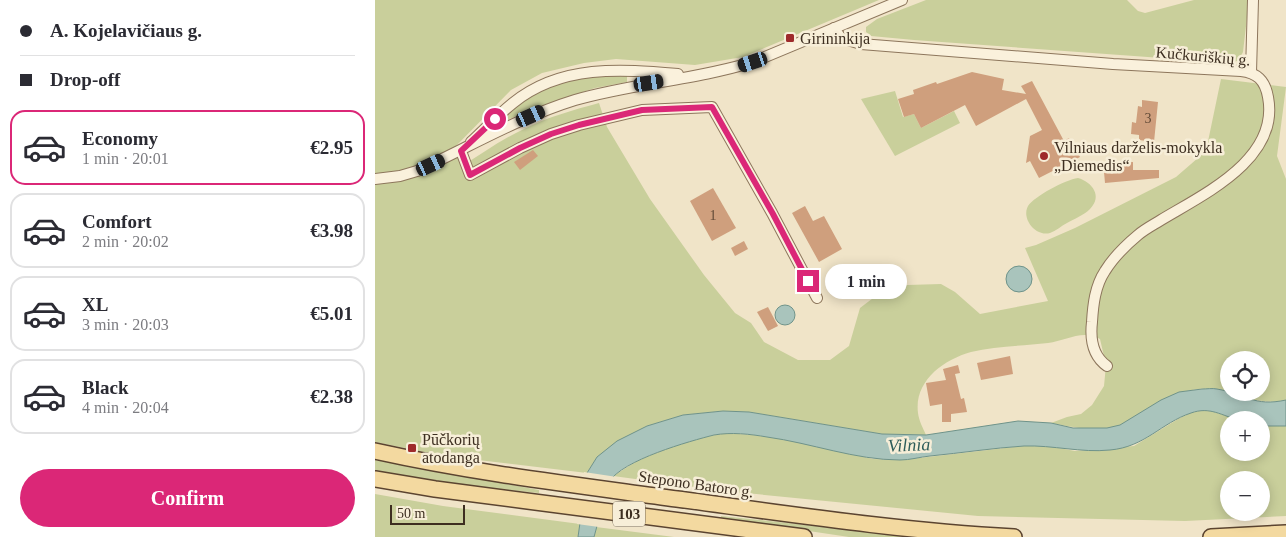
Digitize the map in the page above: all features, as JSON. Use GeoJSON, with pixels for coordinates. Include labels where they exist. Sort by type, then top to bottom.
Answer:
{"type":"FeatureCollection","features":[{"type":"Feature","properties":{"kind":"main road","name":"Stepono Batoro g."},"geometry":{"type":"LineString","coordinates":[[375,451],[541,480],[723,505],[902,529],[1014,537]]}},
{"type":"Feature","properties":{"kind":"main road","name":"103"},"geometry":{"type":"LineString","coordinates":[[375,479],[435,489],[804,537]]}},
{"type":"Feature","properties":{"kind":"main road"},"geometry":{"type":"LineString","coordinates":[[1211,537],[1286,533]]}},
{"type":"Feature","properties":{"kind":"street"},"geometry":{"type":"LineString","coordinates":[[375,178],[400,176],[417,171],[519,121],[575,100],[603,92],[729,69],[753,62],[902,0]]}},
{"type":"Feature","properties":{"kind":"street"},"geometry":{"type":"LineString","coordinates":[[1251,72],[1253,0]]}},
{"type":"Feature","properties":{"kind":"street","name":"Kučkuriškių g."},"geometry":{"type":"LineString","coordinates":[[834,28],[841,38],[869,45],[1113,64],[1251,72],[1261,78],[1267,90],[1269,115],[1261,141],[1247,161],[1235,173],[1216,186],[1139,234],[1104,272],[1097,288],[1091,332],[1092,344],[1096,354],[1107,366]]}},
{"type":"Feature","properties":{"kind":"street"},"geometry":{"type":"LineString","coordinates":[[461,151],[513,102],[534,88],[559,78],[612,70],[694,76]]}},
{"type":"Feature","properties":{"kind":"street"},"geometry":{"type":"LineString","coordinates":[[461,151],[470,175],[528,144],[579,125],[642,110],[712,107],[773,214],[817,298]]}},
{"type":"Feature","properties":{"kind":"green space"},"geometry":{"type":"Polygon","coordinates":[[[375,0],[879,0],[743,57],[695,65],[616,59],[584,63],[542,73],[511,90],[455,147],[461,167],[500,142],[533,125],[561,114],[599,103],[607,127],[650,199],[704,275],[735,313],[751,323],[764,342],[798,360],[830,360],[849,346],[860,308],[881,292],[907,285],[941,284],[955,292],[980,314],[1048,301],[1025,248],[1075,228],[1176,177],[1206,151],[1221,79],[1286,87],[1277,156],[1286,179],[1286,400],[1270,401],[1270,351],[1220,351],[1220,392],[1209,389],[1183,392],[1154,405],[1120,426],[1112,428],[1085,429],[1051,423],[1081,414],[1092,405],[1104,386],[1106,365],[1100,339],[1093,336],[1080,335],[1055,342],[980,350],[950,360],[932,374],[921,391],[918,413],[926,435],[882,434],[749,412],[723,411],[683,415],[647,426],[597,457],[587,473],[444,456],[375,442],[375,0]]]}},
{"type":"Feature","properties":{"kind":"green space"},"geometry":{"type":"Polygon","coordinates":[[[926,0],[1127,0],[1138,11],[1145,13],[1194,0],[1249,0],[1243,52],[1239,60],[1231,63],[914,40],[871,36],[866,32],[866,27],[877,19],[926,0]]]}},
{"type":"Feature","properties":{"kind":"green space"},"geometry":{"type":"Polygon","coordinates":[[[589,76],[627,76],[627,82],[595,88],[504,121],[502,120],[502,117],[532,96],[554,85],[589,76]]]}},
{"type":"Feature","properties":{"kind":"green space"},"geometry":{"type":"Polygon","coordinates":[[[895,91],[903,117],[914,114],[921,128],[954,111],[960,123],[895,156],[861,99],[895,91]]]}},
{"type":"Feature","properties":{"kind":"green space"},"geometry":{"type":"Polygon","coordinates":[[[1078,178],[1088,183],[1096,195],[1094,204],[1090,209],[1050,233],[1045,234],[1035,230],[1028,221],[1026,211],[1028,206],[1051,189],[1078,178]]]}},
{"type":"Feature","properties":{"kind":"green space"},"geometry":{"type":"Polygon","coordinates":[[[1205,410],[1220,413],[1220,461],[1270,461],[1270,426],[1286,426],[1286,516],[1270,517],[1270,471],[1220,471],[1220,519],[1185,521],[978,516],[725,491],[613,476],[637,461],[668,448],[724,433],[790,440],[873,459],[902,460],[1022,446],[1043,445],[1075,451],[1134,446],[1192,412],[1205,410]]]}},
{"type":"Feature","properties":{"kind":"green space"},"geometry":{"type":"Polygon","coordinates":[[[375,460],[539,490],[539,493],[455,485],[375,471],[375,460]]]}},
{"type":"Feature","properties":{"kind":"green space"},"geometry":{"type":"Polygon","coordinates":[[[375,494],[443,506],[580,524],[578,537],[375,537],[375,494]]]}},
{"type":"Feature","properties":{"kind":"green space"},"geometry":{"type":"Polygon","coordinates":[[[721,516],[919,537],[849,537],[721,518],[721,516]]]}},
{"type":"Feature","properties":{"kind":"green space"},"geometry":{"type":"Polygon","coordinates":[[[596,527],[674,537],[594,537],[596,527]]]}},
{"type":"Feature","properties":{"kind":"water"},"geometry":{"type":"Polygon","coordinates":[[[1019,266],[1028,270],[1032,279],[1028,288],[1019,292],[1010,288],[1006,279],[1010,270],[1019,266]]]}},
{"type":"Feature","properties":{"kind":"water"},"geometry":{"type":"Polygon","coordinates":[[[781,305],[789,305],[795,311],[795,319],[789,325],[781,325],[775,319],[775,311],[781,305]]]}},
{"type":"Feature","properties":{"kind":"water","name":"Vilnia"},"geometry":{"type":"Polygon","coordinates":[[[1202,389],[1220,390],[1220,401],[1275,402],[1286,400],[1286,426],[1270,426],[1270,411],[1220,411],[1220,413],[1198,411],[1180,417],[1143,440],[1122,448],[1099,451],[1024,446],[926,456],[907,460],[866,457],[754,435],[720,434],[657,452],[616,474],[609,482],[594,537],[578,537],[587,473],[597,457],[617,441],[647,426],[683,415],[723,411],[749,412],[882,434],[926,435],[1018,421],[1051,423],[1073,428],[1107,428],[1120,425],[1161,400],[1179,392],[1202,389]]]}},
{"type":"Feature","properties":{"kind":"pier"},"geometry":{"type":"Polygon","coordinates":[[[584,472],[617,477],[612,483],[599,527],[577,524],[584,472]]]}},
{"type":"Feature","properties":{"kind":"building"},"geometry":{"type":"Polygon","coordinates":[[[972,72],[1004,79],[1002,90],[1026,94],[1021,86],[1032,81],[1064,141],[1069,138],[1080,157],[1039,178],[1030,161],[1026,163],[1030,136],[1042,130],[1026,99],[976,126],[965,105],[921,128],[914,114],[904,117],[898,99],[914,94],[913,90],[972,72]]]}},
{"type":"Feature","properties":{"kind":"building"},"geometry":{"type":"Polygon","coordinates":[[[1142,100],[1158,102],[1154,142],[1139,140],[1139,135],[1131,134],[1132,122],[1136,123],[1138,106],[1142,107],[1142,100]]]}},
{"type":"Feature","properties":{"kind":"building"},"geometry":{"type":"Polygon","coordinates":[[[533,150],[538,156],[520,170],[514,162],[533,150]]]}},
{"type":"Feature","properties":{"kind":"building"},"geometry":{"type":"Polygon","coordinates":[[[1133,162],[1133,170],[1159,170],[1159,178],[1105,183],[1104,172],[1123,171],[1122,163],[1133,162]]]}},
{"type":"Feature","properties":{"kind":"building"},"geometry":{"type":"Polygon","coordinates":[[[713,188],[736,228],[712,241],[690,201],[713,188]]]}},
{"type":"Feature","properties":{"kind":"building"},"geometry":{"type":"Polygon","coordinates":[[[805,206],[813,221],[824,216],[842,249],[819,262],[792,213],[805,206]]]}},
{"type":"Feature","properties":{"kind":"building"},"geometry":{"type":"Polygon","coordinates":[[[744,241],[748,249],[735,256],[731,248],[744,241]]]}},
{"type":"Feature","properties":{"kind":"building"},"geometry":{"type":"Polygon","coordinates":[[[768,307],[778,326],[768,331],[757,312],[768,307]]]}},
{"type":"Feature","properties":{"kind":"building"},"geometry":{"type":"Polygon","coordinates":[[[1010,356],[1013,374],[981,380],[977,363],[1010,356]]]}},
{"type":"Feature","properties":{"kind":"building"},"geometry":{"type":"Polygon","coordinates":[[[958,365],[960,373],[955,374],[961,399],[964,398],[967,412],[951,414],[951,422],[942,422],[942,404],[930,406],[926,383],[946,380],[943,369],[958,365]]]}},
{"type":"Feature","properties":{"kind":"place","name":"Girininkija"},"geometry":{"type":"Point","coordinates":[790,38]}},
{"type":"Feature","properties":{"kind":"place","name":"Vilniaus darželis-mokykla „Diemedis“"},"geometry":{"type":"Point","coordinates":[1044,156]}},
{"type":"Feature","properties":{"kind":"place","name":"Pūčkorių atodanga"},"geometry":{"type":"Point","coordinates":[412,448]}},
{"type":"Feature","properties":{"kind":"route"},"geometry":{"type":"LineString","coordinates":[[495,119],[461,151],[470,175],[520,148],[551,134],[579,125],[642,110],[712,107],[773,214],[808,281]]}}]}
